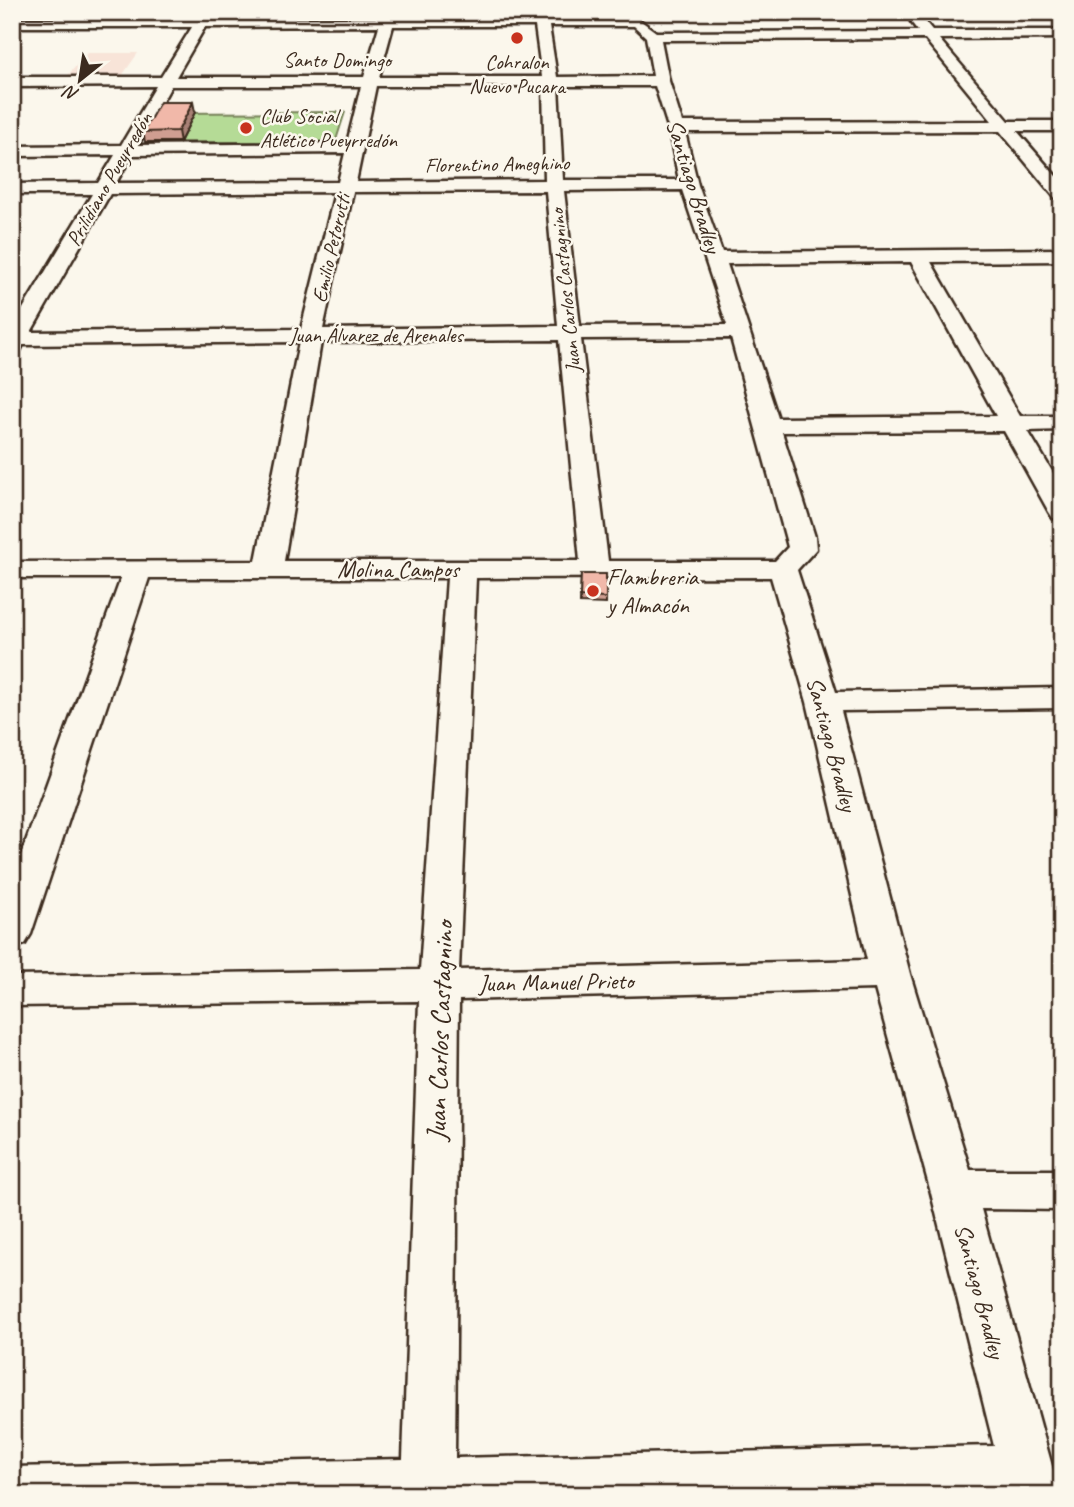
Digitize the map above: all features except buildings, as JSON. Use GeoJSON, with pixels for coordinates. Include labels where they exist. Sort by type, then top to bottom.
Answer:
{"type":"FeatureCollection","features":[{"type":"Feature","properties":{"kind":"street"},"geometry":{"type":"LineString","coordinates":[[14,25],[29,12]]}},
{"type":"Feature","properties":{"kind":"street"},"geometry":{"type":"LineString","coordinates":[[910,12],[1062,195]]}},
{"type":"Feature","properties":{"kind":"street","name":"Emilio Petorutti"},"geometry":{"type":"LineString","coordinates":[[269,569],[311,335],[344,188],[388,17]]}},
{"type":"Feature","properties":{"kind":"street","name":"Juan Carlos Castagnino"},"geometry":{"type":"LineString","coordinates":[[540,17],[550,81],[554,186],[595,569]]}},
{"type":"Feature","properties":{"kind":"street"},"geometry":{"type":"LineString","coordinates":[[14,25],[203,18],[636,17],[653,36],[929,35],[1059,28]]}},
{"type":"Feature","properties":{"kind":"street","name":"Prilidiano Pueyrredón"},"geometry":{"type":"LineString","coordinates":[[14,341],[203,18]]}},
{"type":"Feature","properties":{"kind":"street","name":"Santiago Bradley"},"geometry":{"type":"LineString","coordinates":[[653,36],[661,81],[676,127],[689,185],[717,258],[802,537],[802,549],[783,569],[823,702],[891,974],[953,1189],[1030,1483]]}},
{"type":"Feature","properties":{"kind":"street","name":"Santo Domingo"},"geometry":{"type":"LineString","coordinates":[[12,82],[661,81]]}},
{"type":"Feature","properties":{"kind":"street"},"geometry":{"type":"LineString","coordinates":[[676,127],[1062,126]]}},
{"type":"Feature","properties":{"kind":"street"},"geometry":{"type":"LineString","coordinates":[[12,151],[354,148]]}},
{"type":"Feature","properties":{"kind":"street","name":"Florentino Ameghino"},"geometry":{"type":"LineString","coordinates":[[12,190],[689,185]]}},
{"type":"Feature","properties":{"kind":"street"},"geometry":{"type":"LineString","coordinates":[[717,258],[1062,255]]}},
{"type":"Feature","properties":{"kind":"street"},"geometry":{"type":"LineString","coordinates":[[918,257],[1062,512]]}},
{"type":"Feature","properties":{"kind":"street","name":"Juan Álvarez de Arenales"},"geometry":{"type":"LineString","coordinates":[[14,341],[740,331]]}},
{"type":"Feature","properties":{"kind":"street"},"geometry":{"type":"LineString","coordinates":[[768,425],[1062,423]]}},
{"type":"Feature","properties":{"kind":"street","name":"Juan Carlos Castagnino"},"geometry":{"type":"LineString","coordinates":[[429,1490],[439,985],[462,569]]}},
{"type":"Feature","properties":{"kind":"street","name":"Molina Campos"},"geometry":{"type":"LineString","coordinates":[[12,570],[783,569]]}},
{"type":"Feature","properties":{"kind":"street"},"geometry":{"type":"LineString","coordinates":[[12,934],[138,570]]}},
{"type":"Feature","properties":{"kind":"street"},"geometry":{"type":"LineString","coordinates":[[823,702],[1062,698]]}},
{"type":"Feature","properties":{"kind":"street","name":"Juan Manuel Prieto"},"geometry":{"type":"LineString","coordinates":[[12,991],[282,989],[891,974]]}},
{"type":"Feature","properties":{"kind":"street"},"geometry":{"type":"LineString","coordinates":[[953,1189],[1062,1191]]}},
{"type":"Feature","properties":{"kind":"street"},"geometry":{"type":"LineString","coordinates":[[12,1494],[1030,1483]]}},
{"type":"Feature","properties":{"kind":"shaded area"},"geometry":{"type":"Polygon","coordinates":[[[87,53],[138,53],[119,80],[64,80],[87,53]]]}},
{"type":"Feature","properties":{"kind":"green space","name":"Club Social Atlético Pueyrredón"},"geometry":{"type":"Polygon","coordinates":[[[345,112],[336,140],[326,142],[146,140],[162,113],[345,112]]]}},
{"type":"Feature","properties":{"kind":"place","name":"Cohralon Nuevo Pucara"},"geometry":{"type":"Point","coordinates":[517,38]}},
{"type":"Feature","properties":{"kind":"place","name":"Club Social Atlético Pueyrredón"},"geometry":{"type":"Point","coordinates":[246,128]}},
{"type":"Feature","properties":{"kind":"place","name":"Flambreria y Almacón"},"geometry":{"type":"Point","coordinates":[593,591]}}]}
